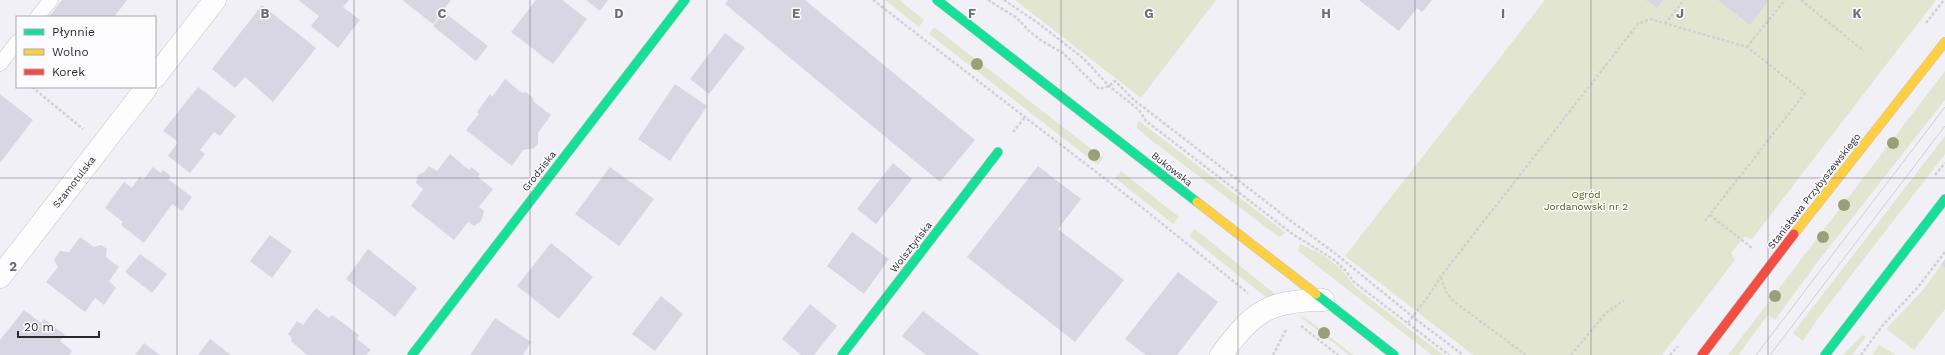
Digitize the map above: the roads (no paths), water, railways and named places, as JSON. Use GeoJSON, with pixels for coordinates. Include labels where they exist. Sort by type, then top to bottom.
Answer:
{"type":"FeatureCollection","features":[{"type":"Feature","properties":{"kind":"main road","name":"Grodziska"},"geometry":{"type":"LineString","coordinates":[[412,355],[685,0]]}},
{"type":"Feature","properties":{"kind":"main road","name":"Bukowska"},"geometry":{"type":"LineString","coordinates":[[937,0],[1394,355]]}},
{"type":"Feature","properties":{"kind":"main road","name":"Stanisława Przybyszewskiego"},"geometry":{"type":"LineString","coordinates":[[1702,355],[1861,147],[1945,42]]}},
{"type":"Feature","properties":{"kind":"main road","name":"Wolsztyńska"},"geometry":{"type":"LineString","coordinates":[[842,355],[998,152]]}},
{"type":"Feature","properties":{"kind":"main road"},"geometry":{"type":"LineString","coordinates":[[1825,355],[1945,199]]}},
{"type":"Feature","properties":{"kind":"street"},"geometry":{"type":"LineString","coordinates":[[156,76],[215,0]]}},
{"type":"Feature","properties":{"kind":"street","name":"Szamotulska"},"geometry":{"type":"LineString","coordinates":[[0,277],[146,88]]}},
{"type":"Feature","properties":{"kind":"street"},"geometry":{"type":"LineString","coordinates":[[1222,355],[1243,328],[1269,308],[1294,301],[1323,300]]}},
{"type":"Feature","properties":{"kind":"lane"},"geometry":{"type":"LineString","coordinates":[[38,16],[50,0]]}},
{"type":"Feature","properties":{"kind":"lane"},"geometry":{"type":"LineString","coordinates":[[0,64],[16,43]]}},
{"type":"Feature","properties":{"kind":"tram line"},"geometry":{"type":"LineString","coordinates":[[1756,355],[1945,107]]}},
{"type":"Feature","properties":{"kind":"tram line"},"geometry":{"type":"LineString","coordinates":[[1770,355],[1945,126]]}},
{"type":"Feature","properties":{"kind":"park label","name":"Ogród Jordanowski nr 2"},"geometry":{"type":"Point","coordinates":[1586,200]}}]}
